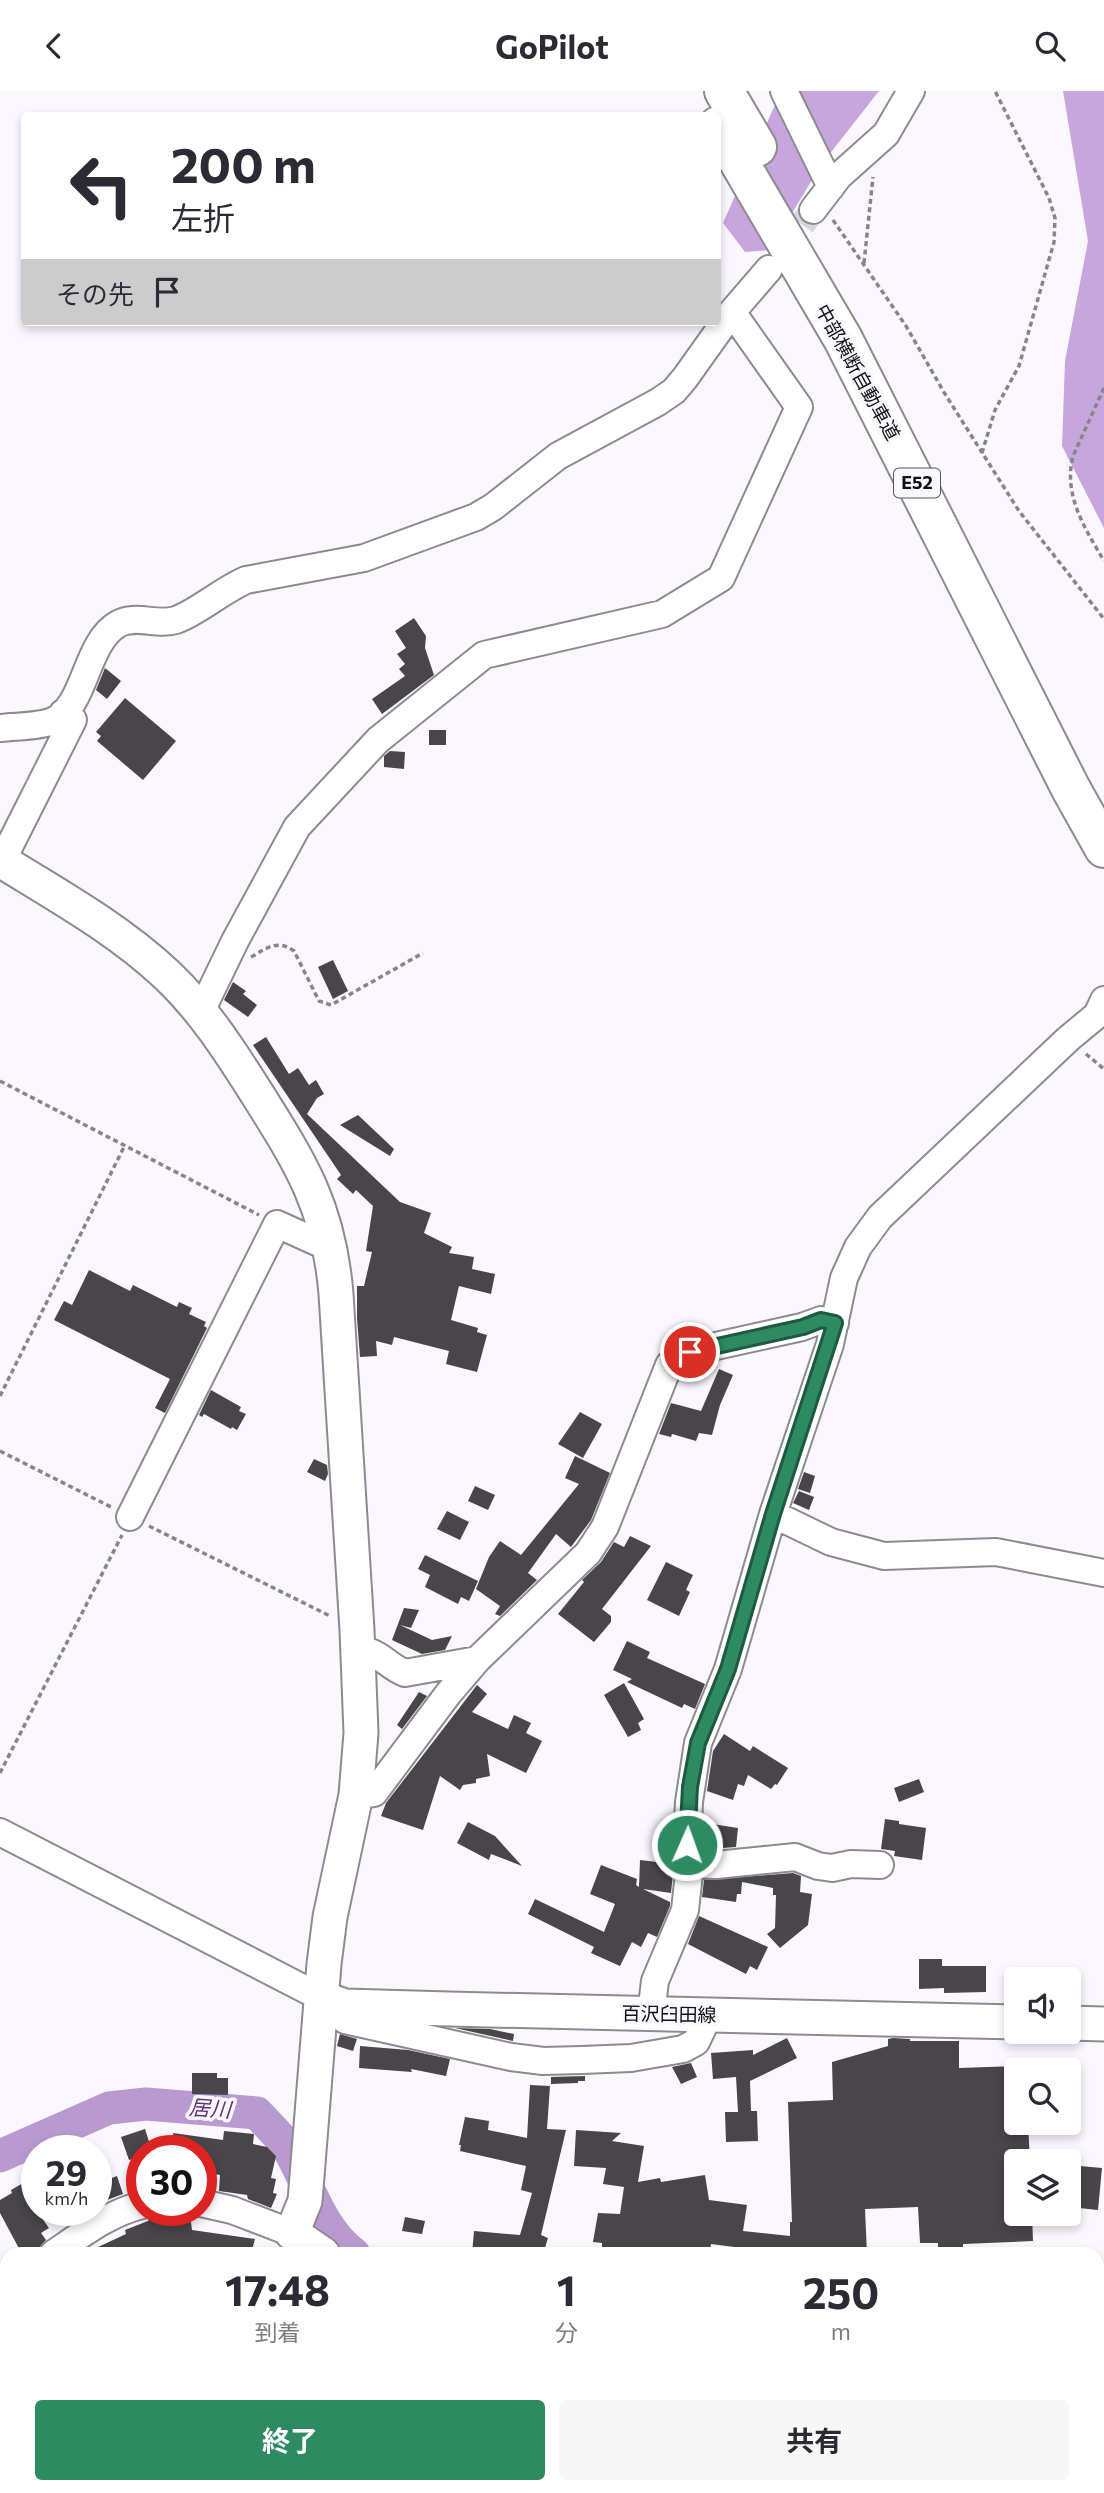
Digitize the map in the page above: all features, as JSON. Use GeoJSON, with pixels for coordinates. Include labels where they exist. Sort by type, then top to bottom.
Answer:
{"type":"FeatureCollection","features":[{"type":"Feature","properties":{"kind":"highway"},"geometry":{"type":"LineString","coordinates":[[697,91],[709,112]]}},
{"type":"Feature","properties":{"kind":"highway","name":"中部横断自動車道"},"geometry":{"type":"LineString","coordinates":[[724,91],[891,383],[1104,800]]}},
{"type":"Feature","properties":{"kind":"highway","name":"中部横断自動車道"},"geometry":{"type":"LineString","coordinates":[[721,131],[843,339],[1071,789],[1104,848]]}},
{"type":"Feature","properties":{"kind":"main road"},"geometry":{"type":"LineString","coordinates":[[1,860],[128,943],[166,975],[199,1009],[226,1044],[295,1156],[315,1194],[330,1245],[336,1294],[358,1640],[361,1734],[356,1795],[330,1917],[331,2001],[306,2190],[292,2233],[313,2247]]}},
{"type":"Feature","properties":{"kind":"main road","name":"百沢臼田線"},"geometry":{"type":"LineString","coordinates":[[331,2001],[651,2014],[1004,2022]]}},
{"type":"Feature","properties":{"kind":"main road"},"geometry":{"type":"LineString","coordinates":[[1081,2023],[1104,2024]]}},
{"type":"Feature","properties":{"kind":"street"},"geometry":{"type":"LineString","coordinates":[[784,91],[821,199]]}},
{"type":"Feature","properties":{"kind":"street"},"geometry":{"type":"LineString","coordinates":[[821,199],[839,176],[877,143],[894,122],[911,91]]}},
{"type":"Feature","properties":{"kind":"street"},"geometry":{"type":"LineString","coordinates":[[0,728],[53,721],[63,713],[72,701],[100,643],[108,631],[120,622],[174,621],[227,588],[246,580],[374,555],[476,517],[493,507],[550,461],[674,391],[732,312],[769,269]]}},
{"type":"Feature","properties":{"kind":"street"},"geometry":{"type":"LineString","coordinates":[[199,1009],[206,1001],[235,940],[298,827],[378,740],[484,655],[662,614],[721,578],[799,407],[732,312]]}},
{"type":"Feature","properties":{"kind":"street"},"geometry":{"type":"LineString","coordinates":[[1,860],[73,720],[63,713]]}},
{"type":"Feature","properties":{"kind":"street"},"geometry":{"type":"LineString","coordinates":[[651,2014],[655,1980],[685,1910],[690,1864],[687,1845],[689,1803],[698,1743],[728,1669],[773,1514],[835,1323],[844,1277],[858,1247],[880,1217],[1068,1039],[1097,1015],[1104,1000]]}},
{"type":"Feature","properties":{"kind":"street"},"geometry":{"type":"LineString","coordinates":[[130,1517],[277,1224],[319,1243],[330,1245]]}},
{"type":"Feature","properties":{"kind":"street"},"geometry":{"type":"LineString","coordinates":[[356,1795],[374,1793],[448,1694],[478,1660],[588,1553],[604,1527],[640,1444],[669,1365],[690,1352],[803,1327],[821,1320],[835,1323]]}},
{"type":"Feature","properties":{"kind":"street"},"geometry":{"type":"LineString","coordinates":[[773,1514],[831,1542],[872,1554],[884,1556],[996,1552],[1104,1573]]}},
{"type":"Feature","properties":{"kind":"street"},"geometry":{"type":"LineString","coordinates":[[358,1640],[368,1650],[405,1673],[478,1660]]}},
{"type":"Feature","properties":{"kind":"street"},"geometry":{"type":"LineString","coordinates":[[0,1832],[331,2001],[345,2019],[511,2057],[543,2061],[631,2057],[683,2049],[696,2042],[709,2015]]}},
{"type":"Feature","properties":{"kind":"street"},"geometry":{"type":"LineString","coordinates":[[690,1864],[716,1865],[795,1857],[832,1868],[851,1864],[880,1865]]}},
{"type":"Feature","properties":{"kind":"street"},"geometry":{"type":"LineString","coordinates":[[217,2206],[292,2233]]}},
{"type":"Feature","properties":{"kind":"street"},"geometry":{"type":"LineString","coordinates":[[63,2247],[102,2221],[126,2209]]}},
{"type":"Feature","properties":{"kind":"path"},"geometry":{"type":"LineString","coordinates":[[982,453],[995,410],[1019,366],[1055,242],[1055,218],[1049,198],[995,91]]}},
{"type":"Feature","properties":{"kind":"path"},"geometry":{"type":"LineString","coordinates":[[864,265],[877,143]]}},
{"type":"Feature","properties":{"kind":"path"},"geometry":{"type":"LineString","coordinates":[[821,199],[906,326],[1019,511],[1104,619]]}},
{"type":"Feature","properties":{"kind":"path"},"geometry":{"type":"LineString","coordinates":[[1104,388],[1070,468],[1074,504],[1104,561]]}},
{"type":"Feature","properties":{"kind":"path"},"geometry":{"type":"LineString","coordinates":[[219,975],[273,944],[287,946],[294,951],[319,1001],[331,1005],[423,953]]}},
{"type":"Feature","properties":{"kind":"path"},"geometry":{"type":"LineString","coordinates":[[0,1081],[277,1224]]}},
{"type":"Feature","properties":{"kind":"path"},"geometry":{"type":"LineString","coordinates":[[0,1396],[125,1145]]}},
{"type":"Feature","properties":{"kind":"path"},"geometry":{"type":"LineString","coordinates":[[0,1451],[130,1517],[358,1640]]}},
{"type":"Feature","properties":{"kind":"path"},"geometry":{"type":"LineString","coordinates":[[0,1773],[130,1517]]}},
{"type":"Feature","properties":{"kind":"shaded area"},"geometry":{"type":"Polygon","coordinates":[[[781,91],[879,91],[821,165],[770,250],[745,252],[723,223],[781,91]]]}},
{"type":"Feature","properties":{"kind":"shaded area"},"geometry":{"type":"Polygon","coordinates":[[[1063,91],[1104,91],[1104,528],[1062,446],[1065,361],[1088,241],[1063,91]]]}},
{"type":"Feature","properties":{"kind":"building"},"geometry":{"type":"Polygon","coordinates":[[[414,618],[426,636],[425,648],[434,675],[382,714],[372,699],[405,676],[399,669],[405,664],[397,654],[406,648],[395,631],[414,618]]]}},
{"type":"Feature","properties":{"kind":"building"},"geometry":{"type":"Polygon","coordinates":[[[105,668],[121,681],[107,699],[96,690],[105,668]]]}},
{"type":"Feature","properties":{"kind":"building"},"geometry":{"type":"Polygon","coordinates":[[[125,698],[176,741],[143,780],[97,741],[101,736],[96,732],[125,698]]]}},
{"type":"Feature","properties":{"kind":"building"},"geometry":{"type":"Polygon","coordinates":[[[429,730],[446,730],[446,745],[429,745],[429,730]]]}},
{"type":"Feature","properties":{"kind":"building"},"geometry":{"type":"Polygon","coordinates":[[[390,751],[405,752],[404,769],[384,767],[384,756],[390,751]]]}},
{"type":"Feature","properties":{"kind":"building"},"geometry":{"type":"Polygon","coordinates":[[[333,960],[348,991],[333,999],[318,967],[333,960]]]}},
{"type":"Feature","properties":{"kind":"building"},"geometry":{"type":"Polygon","coordinates":[[[233,982],[246,991],[243,994],[257,1005],[248,1017],[224,1000],[233,982]]]}},
{"type":"Feature","properties":{"kind":"building"},"geometry":{"type":"Polygon","coordinates":[[[266,1037],[289,1074],[298,1068],[309,1085],[316,1080],[324,1094],[317,1098],[307,1114],[400,1202],[431,1213],[424,1233],[452,1247],[449,1253],[474,1257],[472,1269],[495,1274],[491,1294],[459,1286],[451,1320],[478,1328],[477,1332],[487,1335],[477,1372],[446,1364],[449,1351],[394,1337],[392,1345],[376,1341],[377,1356],[360,1357],[357,1286],[364,1286],[372,1252],[366,1251],[373,1206],[356,1190],[353,1194],[337,1179],[341,1175],[253,1045],[266,1037]]]}},
{"type":"Feature","properties":{"kind":"building"},"geometry":{"type":"Polygon","coordinates":[[[358,1115],[394,1149],[390,1156],[340,1125],[358,1115]]]}},
{"type":"Feature","properties":{"kind":"building"},"geometry":{"type":"Polygon","coordinates":[[[89,1270],[130,1291],[133,1285],[177,1307],[179,1302],[192,1308],[189,1314],[206,1322],[204,1326],[207,1328],[165,1413],[155,1408],[170,1379],[54,1320],[64,1301],[72,1305],[89,1270]]]}},
{"type":"Feature","properties":{"kind":"building"},"geometry":{"type":"Polygon","coordinates":[[[719,1369],[733,1375],[720,1405],[712,1435],[699,1433],[696,1441],[672,1434],[671,1437],[659,1434],[671,1403],[701,1411],[719,1369]]]}},
{"type":"Feature","properties":{"kind":"building"},"geometry":{"type":"Polygon","coordinates":[[[211,1390],[241,1407],[239,1411],[246,1414],[237,1430],[204,1414],[202,1417],[199,1415],[211,1390]]]}},
{"type":"Feature","properties":{"kind":"building"},"geometry":{"type":"Polygon","coordinates":[[[580,1412],[602,1424],[583,1458],[558,1444],[580,1412]]]}},
{"type":"Feature","properties":{"kind":"building"},"geometry":{"type":"Polygon","coordinates":[[[575,1456],[610,1473],[591,1520],[571,1547],[556,1534],[528,1573],[537,1580],[500,1616],[495,1614],[500,1606],[476,1589],[489,1557],[500,1541],[521,1555],[579,1484],[565,1478],[575,1456]]]}},
{"type":"Feature","properties":{"kind":"building"},"geometry":{"type":"Polygon","coordinates":[[[314,1459],[327,1465],[328,1474],[325,1481],[307,1472],[314,1459]]]}},
{"type":"Feature","properties":{"kind":"building"},"geometry":{"type":"Polygon","coordinates":[[[804,1472],[815,1476],[810,1493],[798,1489],[804,1472]]]}},
{"type":"Feature","properties":{"kind":"building"},"geometry":{"type":"Polygon","coordinates":[[[475,1486],[495,1495],[488,1510],[468,1501],[475,1486]]]}},
{"type":"Feature","properties":{"kind":"building"},"geometry":{"type":"Polygon","coordinates":[[[799,1491],[814,1497],[809,1510],[793,1503],[799,1491]]]}},
{"type":"Feature","properties":{"kind":"building"},"geometry":{"type":"Polygon","coordinates":[[[447,1511],[469,1522],[460,1540],[437,1529],[447,1511]]]}},
{"type":"Feature","properties":{"kind":"building"},"geometry":{"type":"Polygon","coordinates":[[[630,1536],[651,1546],[602,1609],[611,1616],[611,1622],[594,1642],[558,1614],[614,1542],[624,1547],[630,1536]]]}},
{"type":"Feature","properties":{"kind":"building"},"geometry":{"type":"Polygon","coordinates":[[[425,1555],[478,1581],[469,1601],[461,1597],[458,1604],[425,1587],[430,1575],[418,1569],[425,1555]]]}},
{"type":"Feature","properties":{"kind":"building"},"geometry":{"type":"Polygon","coordinates":[[[666,1562],[693,1575],[686,1590],[690,1592],[679,1616],[647,1600],[666,1562]]]}},
{"type":"Feature","properties":{"kind":"building"},"geometry":{"type":"Polygon","coordinates":[[[404,1608],[419,1610],[411,1628],[400,1625],[432,1640],[452,1636],[445,1650],[422,1654],[392,1640],[404,1608]]]}},
{"type":"Feature","properties":{"kind":"building"},"geometry":{"type":"Polygon","coordinates":[[[627,1641],[650,1652],[647,1658],[705,1684],[695,1709],[684,1704],[682,1708],[627,1682],[632,1679],[613,1670],[627,1641]]]}},
{"type":"Feature","properties":{"kind":"building"},"geometry":{"type":"Polygon","coordinates":[[[624,1683],[644,1719],[638,1723],[641,1730],[628,1737],[604,1695],[624,1683]]]}},
{"type":"Feature","properties":{"kind":"building"},"geometry":{"type":"Polygon","coordinates":[[[477,1685],[487,1694],[472,1712],[508,1729],[514,1715],[531,1723],[526,1733],[542,1741],[526,1773],[487,1754],[490,1776],[476,1779],[476,1783],[463,1785],[460,1790],[440,1776],[423,1830],[381,1816],[386,1803],[477,1685]]]}},
{"type":"Feature","properties":{"kind":"building"},"geometry":{"type":"Polygon","coordinates":[[[419,1692],[427,1696],[402,1729],[397,1725],[419,1692]]]}},
{"type":"Feature","properties":{"kind":"building"},"geometry":{"type":"Polygon","coordinates":[[[724,1734],[750,1751],[753,1746],[788,1768],[777,1785],[771,1789],[748,1775],[744,1786],[738,1784],[733,1800],[707,1791],[713,1751],[724,1734]]]}},
{"type":"Feature","properties":{"kind":"building"},"geometry":{"type":"Polygon","coordinates":[[[919,1779],[924,1792],[899,1802],[894,1788],[919,1779]]]}},
{"type":"Feature","properties":{"kind":"building"},"geometry":{"type":"Polygon","coordinates":[[[885,1819],[926,1828],[922,1860],[894,1856],[895,1851],[881,1849],[885,1819]]]}},
{"type":"Feature","properties":{"kind":"building"},"geometry":{"type":"Polygon","coordinates":[[[468,1822],[495,1836],[522,1866],[491,1854],[489,1860],[457,1843],[468,1822]]]}},
{"type":"Feature","properties":{"kind":"building"},"geometry":{"type":"Polygon","coordinates":[[[712,1824],[738,1828],[736,1847],[708,1849],[712,1824]]]}},
{"type":"Feature","properties":{"kind":"building"},"geometry":{"type":"Polygon","coordinates":[[[640,1860],[674,1864],[671,1893],[643,1889],[670,1902],[670,1906],[657,1937],[648,1933],[641,1947],[632,1942],[620,1966],[591,1953],[594,1947],[528,1914],[535,1899],[604,1932],[615,1904],[590,1894],[601,1865],[637,1879],[636,1885],[639,1887],[640,1860]]]}},
{"type":"Feature","properties":{"kind":"building"},"geometry":{"type":"Polygon","coordinates":[[[793,1873],[801,1876],[800,1892],[812,1894],[808,1925],[780,1948],[767,1934],[775,1928],[776,1895],[773,1895],[773,1888],[742,1882],[741,1894],[737,1894],[736,1902],[702,1897],[704,1880],[793,1873]]]}},
{"type":"Feature","properties":{"kind":"building"},"geometry":{"type":"Polygon","coordinates":[[[699,1916],[768,1947],[757,1970],[750,1966],[746,1974],[688,1944],[699,1916]]]}},
{"type":"Feature","properties":{"kind":"building"},"geometry":{"type":"Polygon","coordinates":[[[919,1959],[942,1959],[942,1966],[986,1966],[986,1992],[944,1993],[944,1988],[919,1989],[919,1959]]]}},
{"type":"Feature","properties":{"kind":"building"},"geometry":{"type":"Polygon","coordinates":[[[455,2028],[490,2029],[514,2034],[513,2041],[455,2028]]]}},
{"type":"Feature","properties":{"kind":"building"},"geometry":{"type":"Polygon","coordinates":[[[340,2034],[357,2039],[353,2051],[337,2046],[340,2034]]]}},
{"type":"Feature","properties":{"kind":"building"},"geometry":{"type":"Polygon","coordinates":[[[787,2038],[797,2058],[750,2081],[751,2111],[757,2111],[758,2141],[726,2142],[725,2112],[738,2112],[736,2077],[713,2079],[711,2053],[753,2050],[753,2055],[787,2038]]]}},
{"type":"Feature","properties":{"kind":"building"},"geometry":{"type":"Polygon","coordinates":[[[893,2038],[910,2041],[959,2041],[959,2068],[1004,2066],[1004,2135],[1029,2135],[1029,2149],[1004,2149],[1004,2226],[1032,2226],[1033,2241],[963,2244],[963,2247],[938,2247],[938,2243],[920,2243],[918,2207],[865,2209],[867,2247],[735,2247],[711,2244],[711,2247],[602,2247],[602,2243],[593,2242],[598,2213],[620,2214],[624,2187],[603,2184],[606,2168],[574,2166],[576,2130],[621,2133],[612,2141],[644,2146],[638,2182],[660,2178],[661,2182],[705,2175],[709,2200],[747,2205],[743,2231],[790,2236],[792,2222],[788,2102],[833,2100],[832,2062],[888,2046],[888,2039],[893,2038]]]}},
{"type":"Feature","properties":{"kind":"building"},"geometry":{"type":"Polygon","coordinates":[[[360,2046],[408,2050],[450,2059],[446,2076],[411,2069],[412,2072],[359,2068],[360,2046]]]}},
{"type":"Feature","properties":{"kind":"building"},"geometry":{"type":"Polygon","coordinates":[[[691,2063],[697,2077],[681,2084],[672,2067],[691,2063]]]}},
{"type":"Feature","properties":{"kind":"building"},"geometry":{"type":"Polygon","coordinates":[[[192,2073],[217,2073],[217,2078],[228,2078],[228,2095],[192,2094],[192,2073]]]}},
{"type":"Feature","properties":{"kind":"building"},"geometry":{"type":"Polygon","coordinates":[[[585,2076],[585,2081],[578,2083],[551,2084],[551,2077],[585,2076]]]}},
{"type":"Feature","properties":{"kind":"building"},"geometry":{"type":"Polygon","coordinates":[[[530,2085],[550,2086],[547,2129],[566,2130],[541,2235],[548,2238],[545,2247],[473,2247],[474,2231],[520,2235],[532,2193],[521,2190],[526,2166],[460,2151],[465,2117],[489,2121],[488,2130],[527,2138],[530,2085]]]}},
{"type":"Feature","properties":{"kind":"building"},"geometry":{"type":"Polygon","coordinates":[[[145,2129],[147,2135],[127,2135],[145,2129]]]}},
{"type":"Feature","properties":{"kind":"building"},"geometry":{"type":"Polygon","coordinates":[[[224,2131],[254,2134],[253,2144],[267,2147],[276,2156],[271,2178],[276,2179],[273,2193],[277,2194],[271,2208],[248,2199],[247,2195],[219,2191],[217,2139],[223,2140],[224,2131]]]}},
{"type":"Feature","properties":{"kind":"building"},"geometry":{"type":"Polygon","coordinates":[[[126,2135],[126,2151],[121,2137],[126,2135]]]}},
{"type":"Feature","properties":{"kind":"building"},"geometry":{"type":"Polygon","coordinates":[[[1081,2166],[1102,2168],[1098,2210],[1081,2208],[1081,2166]]]}},
{"type":"Feature","properties":{"kind":"building"},"geometry":{"type":"Polygon","coordinates":[[[117,2176],[123,2194],[112,2198],[112,2178],[117,2176]]]}},
{"type":"Feature","properties":{"kind":"building"},"geometry":{"type":"Polygon","coordinates":[[[21,2184],[21,2226],[49,2228],[41,2233],[46,2240],[40,2247],[18,2247],[0,2213],[0,2200],[12,2193],[11,2190],[21,2184]]]}},
{"type":"Feature","properties":{"kind":"building"},"geometry":{"type":"Polygon","coordinates":[[[405,2217],[425,2221],[422,2234],[402,2231],[405,2217]]]}},
{"type":"Feature","properties":{"kind":"building"},"geometry":{"type":"Polygon","coordinates":[[[135,2226],[192,2226],[192,2230],[255,2239],[253,2247],[98,2247],[126,2234],[125,2230],[135,2226]]]}},
{"type":"Feature","properties":{"kind":"waterway","name":"居川"},"geometry":{"type":"LineString","coordinates":[[0,2156],[109,2108],[146,2104],[257,2113],[286,2145],[331,2231],[346,2247]]}},
{"type":"Feature","properties":{"kind":"tunnel"},"geometry":{"type":"LineString","coordinates":[[779,256],[813,210]]}},
{"type":"Feature","properties":{"kind":"route"},"geometry":{"type":"LineString","coordinates":[[687,1845],[690,1787],[702,1728],[728,1669],[773,1514],[835,1323],[821,1320],[803,1327],[690,1352]]}}]}
